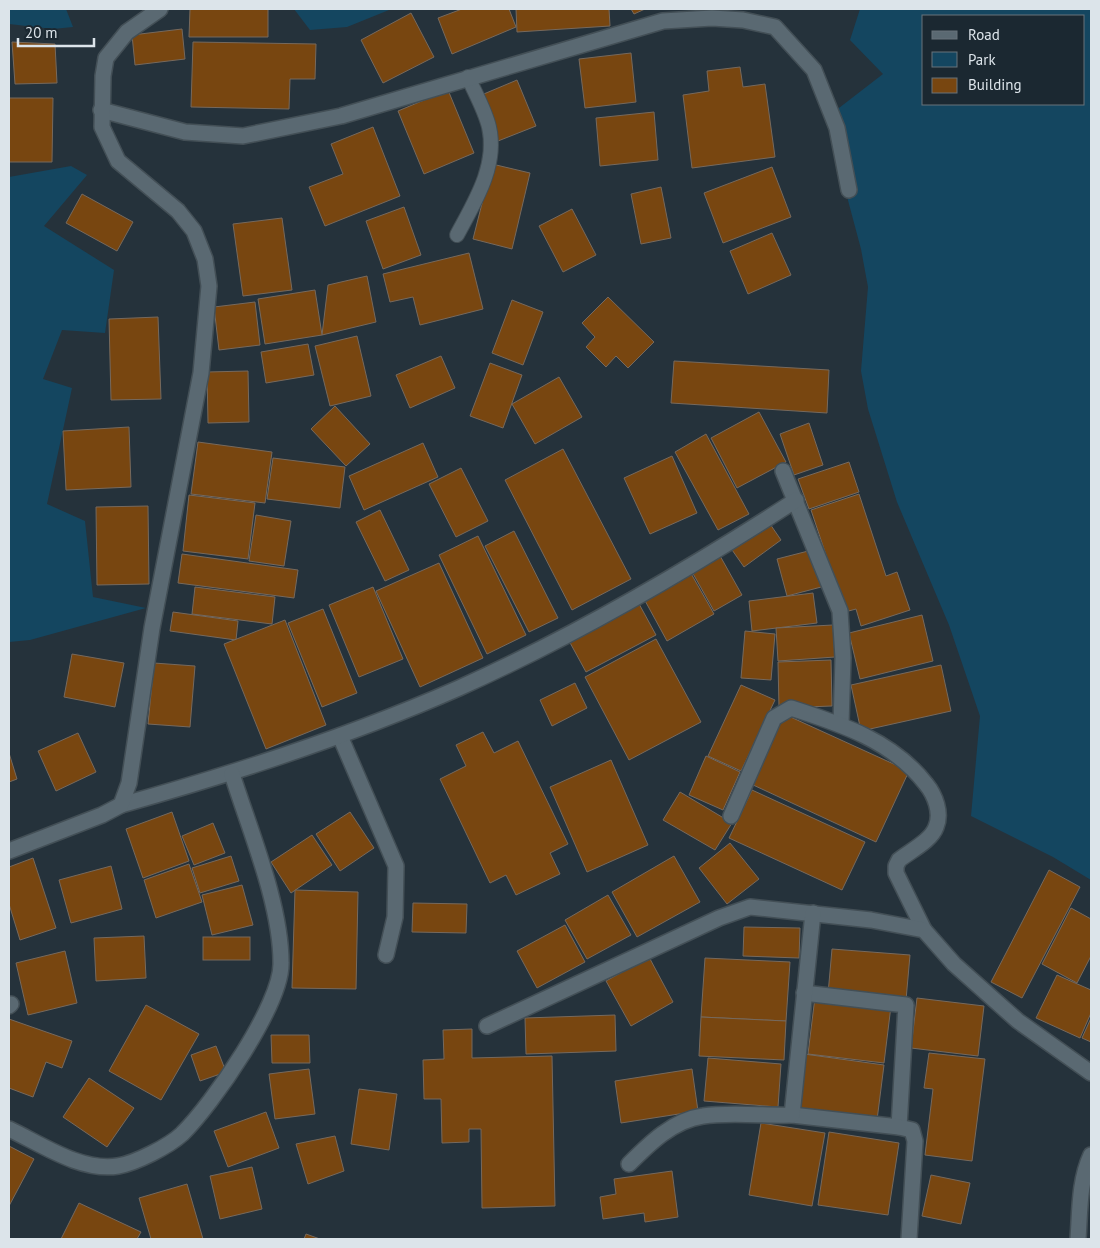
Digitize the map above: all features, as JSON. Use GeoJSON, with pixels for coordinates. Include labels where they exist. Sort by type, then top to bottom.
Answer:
{"type":"FeatureCollection","features":[{"type":"Feature","properties":{"kind":"street"},"geometry":{"type":"LineString","coordinates":[[121,805],[129,783],[152,628],[201,373],[209,286],[205,259],[194,231],[178,211],[118,161],[103,133],[101,110],[106,58],[128,32],[160,9]]}},
{"type":"Feature","properties":{"kind":"street"},"geometry":{"type":"LineString","coordinates":[[101,110],[184,132],[243,136],[341,116],[663,20],[712,18],[743,20],[775,27],[814,70],[837,128],[849,190]]}},
{"type":"Feature","properties":{"kind":"street"},"geometry":{"type":"LineString","coordinates":[[783,471],[840,611],[843,658],[841,724]]}},
{"type":"Feature","properties":{"kind":"street"},"geometry":{"type":"LineString","coordinates":[[9,851],[102,815],[121,805],[232,774],[340,736],[459,688],[564,638],[716,552],[796,500]]}},
{"type":"Feature","properties":{"kind":"street"},"geometry":{"type":"LineString","coordinates":[[731,816],[774,718],[791,708],[841,724],[897,753],[915,769],[932,792],[938,816],[932,834],[899,860],[896,866],[896,873],[924,930],[954,964],[1018,1021],[1091,1072]]}},
{"type":"Feature","properties":{"kind":"street"},"geometry":{"type":"LineString","coordinates":[[340,736],[396,866],[395,918],[386,955]]}},
{"type":"Feature","properties":{"kind":"street"},"geometry":{"type":"LineString","coordinates":[[9,1129],[89,1164],[118,1166],[148,1155],[181,1135],[203,1109],[251,1039],[278,984],[282,964],[272,902],[232,774]]}},
{"type":"Feature","properties":{"kind":"street"},"geometry":{"type":"LineString","coordinates":[[488,1026],[719,918],[750,907],[871,920],[924,930]]}},
{"type":"Feature","properties":{"kind":"street"},"geometry":{"type":"LineString","coordinates":[[792,1115],[813,913]]}},
{"type":"Feature","properties":{"kind":"street"},"geometry":{"type":"LineString","coordinates":[[804,993],[906,1005],[899,1127]]}},
{"type":"Feature","properties":{"kind":"street"},"geometry":{"type":"LineString","coordinates":[[629,1164],[652,1141],[682,1123],[703,1116],[792,1115],[912,1130],[915,1135],[909,1239]]}},
{"type":"Feature","properties":{"kind":"street"},"geometry":{"type":"LineString","coordinates":[[1078,1239],[1081,1194],[1086,1165],[1091,1155]]}},
{"type":"Feature","properties":{"kind":"lane"},"geometry":{"type":"LineString","coordinates":[[457,235],[485,178],[491,152],[489,127],[468,77]]}},
{"type":"Feature","properties":{"kind":"green space"},"geometry":{"type":"Polygon","coordinates":[[[9,9],[66,9],[73,27],[53,29],[9,24],[9,9]]]}},
{"type":"Feature","properties":{"kind":"green space"},"geometry":{"type":"Polygon","coordinates":[[[294,9],[389,10],[347,27],[310,30],[294,9]]]}},
{"type":"Feature","properties":{"kind":"green space"},"geometry":{"type":"Polygon","coordinates":[[[860,9],[1091,9],[1091,880],[1053,857],[971,816],[980,716],[949,625],[897,502],[868,409],[861,371],[868,287],[861,249],[826,118],[883,74],[850,40],[860,9]]]}},
{"type":"Feature","properties":{"kind":"green space"},"geometry":{"type":"Polygon","coordinates":[[[71,166],[87,175],[44,226],[114,270],[105,333],[62,330],[43,379],[72,388],[47,504],[85,521],[93,597],[146,608],[30,640],[9,642],[9,177],[71,166]]]}},
{"type":"Feature","properties":{"kind":"building"},"geometry":{"type":"Polygon","coordinates":[[[190,9],[268,9],[268,37],[189,37],[190,9]]]}},
{"type":"Feature","properties":{"kind":"building"},"geometry":{"type":"Polygon","coordinates":[[[462,9],[509,9],[516,27],[452,54],[438,18],[462,9]]]}},
{"type":"Feature","properties":{"kind":"building"},"geometry":{"type":"Polygon","coordinates":[[[516,9],[609,9],[610,26],[517,32],[516,9]]]}},
{"type":"Feature","properties":{"kind":"building"},"geometry":{"type":"Polygon","coordinates":[[[631,9],[645,9],[634,14],[631,9]]]}},
{"type":"Feature","properties":{"kind":"building"},"geometry":{"type":"Polygon","coordinates":[[[411,13],[434,57],[383,83],[361,40],[411,13]]]}},
{"type":"Feature","properties":{"kind":"building"},"geometry":{"type":"Polygon","coordinates":[[[182,29],[185,59],[135,65],[132,35],[182,29]]]}},
{"type":"Feature","properties":{"kind":"building"},"geometry":{"type":"Polygon","coordinates":[[[12,42],[55,44],[57,83],[15,84],[12,42]]]}},
{"type":"Feature","properties":{"kind":"building"},"geometry":{"type":"Polygon","coordinates":[[[193,42],[316,44],[315,79],[290,79],[289,109],[191,107],[193,42]]]}},
{"type":"Feature","properties":{"kind":"building"},"geometry":{"type":"Polygon","coordinates":[[[631,53],[636,102],[585,108],[579,59],[631,53]]]}},
{"type":"Feature","properties":{"kind":"building"},"geometry":{"type":"Polygon","coordinates":[[[740,67],[743,87],[765,84],[775,157],[692,168],[683,95],[709,91],[707,71],[740,67]]]}},
{"type":"Feature","properties":{"kind":"building"},"geometry":{"type":"Polygon","coordinates":[[[517,80],[536,126],[498,141],[479,96],[517,80]]]}},
{"type":"Feature","properties":{"kind":"building"},"geometry":{"type":"Polygon","coordinates":[[[448,90],[474,153],[424,174],[398,111],[448,90]]]}},
{"type":"Feature","properties":{"kind":"building"},"geometry":{"type":"Polygon","coordinates":[[[9,98],[53,98],[52,162],[9,162],[9,98]]]}},
{"type":"Feature","properties":{"kind":"building"},"geometry":{"type":"Polygon","coordinates":[[[654,112],[658,160],[600,166],[596,118],[654,112]]]}},
{"type":"Feature","properties":{"kind":"building"},"geometry":{"type":"Polygon","coordinates":[[[373,127],[400,196],[325,226],[309,187],[343,174],[331,144],[373,127]]]}},
{"type":"Feature","properties":{"kind":"building"},"geometry":{"type":"Polygon","coordinates":[[[492,164],[530,173],[512,249],[473,239],[492,164]]]}},
{"type":"Feature","properties":{"kind":"building"},"geometry":{"type":"Polygon","coordinates":[[[772,167],[791,217],[723,243],[704,193],[772,167]]]}},
{"type":"Feature","properties":{"kind":"building"},"geometry":{"type":"Polygon","coordinates":[[[661,187],[671,238],[641,244],[631,194],[661,187]]]}},
{"type":"Feature","properties":{"kind":"building"},"geometry":{"type":"Polygon","coordinates":[[[82,194],[133,222],[117,251],[66,223],[82,194]]]}},
{"type":"Feature","properties":{"kind":"building"},"geometry":{"type":"Polygon","coordinates":[[[404,207],[421,255],[383,269],[366,221],[404,207]]]}},
{"type":"Feature","properties":{"kind":"building"},"geometry":{"type":"Polygon","coordinates":[[[572,209],[596,255],[563,272],[539,226],[572,209]]]}},
{"type":"Feature","properties":{"kind":"building"},"geometry":{"type":"Polygon","coordinates":[[[282,218],[292,290],[243,296],[233,224],[282,218]]]}},
{"type":"Feature","properties":{"kind":"building"},"geometry":{"type":"Polygon","coordinates":[[[772,233],[791,275],[748,294],[730,251],[772,233]]]}},
{"type":"Feature","properties":{"kind":"building"},"geometry":{"type":"Polygon","coordinates":[[[469,253],[483,309],[420,325],[413,297],[390,302],[383,274],[469,253]]]}},
{"type":"Feature","properties":{"kind":"building"},"geometry":{"type":"Polygon","coordinates":[[[367,276],[376,322],[322,335],[328,285],[367,276]]]}},
{"type":"Feature","properties":{"kind":"building"},"geometry":{"type":"Polygon","coordinates":[[[315,290],[322,335],[265,344],[258,299],[315,290]]]}},
{"type":"Feature","properties":{"kind":"building"},"geometry":{"type":"Polygon","coordinates":[[[608,297],[654,342],[628,368],[616,356],[606,367],[586,347],[595,337],[582,323],[608,297]]]}},
{"type":"Feature","properties":{"kind":"building"},"geometry":{"type":"Polygon","coordinates":[[[512,300],[543,312],[523,365],[492,353],[512,300]]]}},
{"type":"Feature","properties":{"kind":"building"},"geometry":{"type":"Polygon","coordinates":[[[255,302],[260,345],[219,350],[214,307],[255,302]]]}},
{"type":"Feature","properties":{"kind":"building"},"geometry":{"type":"Polygon","coordinates":[[[158,317],[161,399],[111,400],[109,319],[158,317]]]}},
{"type":"Feature","properties":{"kind":"building"},"geometry":{"type":"Polygon","coordinates":[[[357,336],[371,396],[330,406],[315,346],[357,336]]]}},
{"type":"Feature","properties":{"kind":"building"},"geometry":{"type":"Polygon","coordinates":[[[308,344],[314,375],[266,383],[261,352],[308,344]]]}},
{"type":"Feature","properties":{"kind":"building"},"geometry":{"type":"Polygon","coordinates":[[[441,356],[455,388],[410,408],[396,375],[441,356]]]}},
{"type":"Feature","properties":{"kind":"building"},"geometry":{"type":"Polygon","coordinates":[[[674,361],[829,370],[827,413],[671,403],[674,361]]]}},
{"type":"Feature","properties":{"kind":"building"},"geometry":{"type":"Polygon","coordinates":[[[490,363],[522,375],[503,428],[470,416],[490,363]]]}},
{"type":"Feature","properties":{"kind":"building"},"geometry":{"type":"Polygon","coordinates":[[[248,371],[249,422],[208,423],[207,372],[248,371]]]}},
{"type":"Feature","properties":{"kind":"building"},"geometry":{"type":"Polygon","coordinates":[[[559,377],[582,417],[535,444],[512,404],[559,377]]]}},
{"type":"Feature","properties":{"kind":"building"},"geometry":{"type":"Polygon","coordinates":[[[335,406],[370,444],[346,466],[311,429],[335,406]]]}},
{"type":"Feature","properties":{"kind":"building"},"geometry":{"type":"Polygon","coordinates":[[[759,412],[786,462],[737,488],[711,438],[759,412]]]}},
{"type":"Feature","properties":{"kind":"building"},"geometry":{"type":"Polygon","coordinates":[[[809,423],[823,465],[794,475],[780,434],[809,423]]]}},
{"type":"Feature","properties":{"kind":"building"},"geometry":{"type":"Polygon","coordinates":[[[129,427],[131,487],[66,490],[63,431],[129,427]]]}},
{"type":"Feature","properties":{"kind":"building"},"geometry":{"type":"Polygon","coordinates":[[[706,434],[749,514],[718,530],[675,452],[706,434]]]}},
{"type":"Feature","properties":{"kind":"building"},"geometry":{"type":"Polygon","coordinates":[[[198,442],[272,452],[265,503],[191,494],[198,442]]]}},
{"type":"Feature","properties":{"kind":"building"},"geometry":{"type":"Polygon","coordinates":[[[423,443],[438,477],[364,510],[349,476],[423,443]]]}},
{"type":"Feature","properties":{"kind":"building"},"geometry":{"type":"Polygon","coordinates":[[[563,449],[631,579],[572,610],[505,480],[563,449]]]}},
{"type":"Feature","properties":{"kind":"building"},"geometry":{"type":"Polygon","coordinates":[[[672,456],[697,513],[650,534],[624,478],[672,456]]]}},
{"type":"Feature","properties":{"kind":"building"},"geometry":{"type":"Polygon","coordinates":[[[273,458],[345,467],[340,508],[267,499],[273,458]]]}},
{"type":"Feature","properties":{"kind":"building"},"geometry":{"type":"Polygon","coordinates":[[[849,462],[859,492],[809,509],[798,479],[849,462]]]}},
{"type":"Feature","properties":{"kind":"building"},"geometry":{"type":"Polygon","coordinates":[[[461,468],[488,521],[456,537],[429,484],[461,468]]]}},
{"type":"Feature","properties":{"kind":"building"},"geometry":{"type":"Polygon","coordinates":[[[859,494],[886,576],[897,572],[910,610],[861,626],[856,609],[845,612],[811,510],[859,494]]]}},
{"type":"Feature","properties":{"kind":"building"},"geometry":{"type":"Polygon","coordinates":[[[189,495],[255,503],[248,559],[183,551],[189,495]]]}},
{"type":"Feature","properties":{"kind":"building"},"geometry":{"type":"Polygon","coordinates":[[[148,506],[149,584],[97,585],[96,507],[148,506]]]}},
{"type":"Feature","properties":{"kind":"building"},"geometry":{"type":"Polygon","coordinates":[[[380,510],[409,570],[385,581],[356,522],[380,510]]]}},
{"type":"Feature","properties":{"kind":"building"},"geometry":{"type":"Polygon","coordinates":[[[256,515],[291,521],[284,566],[249,561],[256,515]]]}},
{"type":"Feature","properties":{"kind":"building"},"geometry":{"type":"Polygon","coordinates":[[[768,521],[781,540],[744,567],[730,547],[768,521]]]}},
{"type":"Feature","properties":{"kind":"building"},"geometry":{"type":"Polygon","coordinates":[[[514,531],[558,618],[529,632],[485,546],[514,531]]]}},
{"type":"Feature","properties":{"kind":"building"},"geometry":{"type":"Polygon","coordinates":[[[478,536],[526,635],[487,654],[439,555],[478,536]]]}},
{"type":"Feature","properties":{"kind":"building"},"geometry":{"type":"Polygon","coordinates":[[[816,549],[825,586],[787,596],[777,559],[816,549]]]}},
{"type":"Feature","properties":{"kind":"building"},"geometry":{"type":"Polygon","coordinates":[[[182,554],[298,570],[294,598],[178,583],[182,554]]]}},
{"type":"Feature","properties":{"kind":"building"},"geometry":{"type":"Polygon","coordinates":[[[719,554],[742,595],[714,611],[691,570],[719,554]]]}},
{"type":"Feature","properties":{"kind":"building"},"geometry":{"type":"Polygon","coordinates":[[[439,563],[483,658],[420,687],[376,591],[439,563]]]}},
{"type":"Feature","properties":{"kind":"building"},"geometry":{"type":"Polygon","coordinates":[[[689,570],[714,614],[667,641],[643,597],[689,570]]]}},
{"type":"Feature","properties":{"kind":"building"},"geometry":{"type":"Polygon","coordinates":[[[195,587],[275,597],[272,624],[192,614],[195,587]]]}},
{"type":"Feature","properties":{"kind":"building"},"geometry":{"type":"Polygon","coordinates":[[[373,587],[403,659],[359,677],[329,605],[373,587]]]}},
{"type":"Feature","properties":{"kind":"building"},"geometry":{"type":"Polygon","coordinates":[[[813,593],[817,623],[752,631],[749,601],[813,593]]]}},
{"type":"Feature","properties":{"kind":"building"},"geometry":{"type":"Polygon","coordinates":[[[638,602],[656,635],[586,672],[568,639],[638,602]]]}},
{"type":"Feature","properties":{"kind":"building"},"geometry":{"type":"Polygon","coordinates":[[[323,609],[357,693],[322,707],[288,623],[323,609]]]}},
{"type":"Feature","properties":{"kind":"building"},"geometry":{"type":"Polygon","coordinates":[[[173,612],[238,621],[236,640],[170,631],[173,612]]]}},
{"type":"Feature","properties":{"kind":"building"},"geometry":{"type":"Polygon","coordinates":[[[922,615],[933,661],[860,679],[849,633],[922,615]]]}},
{"type":"Feature","properties":{"kind":"building"},"geometry":{"type":"Polygon","coordinates":[[[285,620],[326,725],[266,749],[224,644],[285,620]]]}},
{"type":"Feature","properties":{"kind":"building"},"geometry":{"type":"Polygon","coordinates":[[[833,625],[835,657],[778,661],[776,628],[833,625]]]}},
{"type":"Feature","properties":{"kind":"building"},"geometry":{"type":"Polygon","coordinates":[[[745,631],[775,634],[771,680],[741,678],[745,631]]]}},
{"type":"Feature","properties":{"kind":"building"},"geometry":{"type":"Polygon","coordinates":[[[656,639],[701,722],[629,760],[585,677],[656,639]]]}},
{"type":"Feature","properties":{"kind":"building"},"geometry":{"type":"Polygon","coordinates":[[[72,654],[124,663],[115,707],[64,697],[72,654]]]}},
{"type":"Feature","properties":{"kind":"building"},"geometry":{"type":"Polygon","coordinates":[[[831,660],[832,706],[779,708],[778,662],[831,660]]]}},
{"type":"Feature","properties":{"kind":"building"},"geometry":{"type":"Polygon","coordinates":[[[154,663],[195,666],[190,727],[148,724],[154,663]]]}},
{"type":"Feature","properties":{"kind":"building"},"geometry":{"type":"Polygon","coordinates":[[[941,665],[951,711],[861,731],[851,685],[941,665]]]}},
{"type":"Feature","properties":{"kind":"building"},"geometry":{"type":"Polygon","coordinates":[[[575,683],[587,708],[552,726],[540,700],[575,683]]]}},
{"type":"Feature","properties":{"kind":"building"},"geometry":{"type":"Polygon","coordinates":[[[741,685],[775,700],[741,771],[708,756],[741,685]]]}},
{"type":"Feature","properties":{"kind":"building"},"geometry":{"type":"Polygon","coordinates":[[[784,714],[909,771],[876,842],[751,784],[784,714]]]}},
{"type":"Feature","properties":{"kind":"building"},"geometry":{"type":"Polygon","coordinates":[[[483,732],[494,753],[518,741],[568,844],[550,853],[560,874],[516,895],[506,875],[490,883],[440,779],[466,766],[456,745],[483,732]]]}},
{"type":"Feature","properties":{"kind":"building"},"geometry":{"type":"Polygon","coordinates":[[[78,733],[96,772],[56,791],[38,751],[78,733]]]}},
{"type":"Feature","properties":{"kind":"building"},"geometry":{"type":"Polygon","coordinates":[[[9,753],[17,779],[9,782],[9,753]]]}},
{"type":"Feature","properties":{"kind":"building"},"geometry":{"type":"Polygon","coordinates":[[[706,756],[740,772],[723,810],[689,795],[706,756]]]}},
{"type":"Feature","properties":{"kind":"building"},"geometry":{"type":"Polygon","coordinates":[[[611,760],[648,845],[587,872],[550,787],[611,760]]]}},
{"type":"Feature","properties":{"kind":"building"},"geometry":{"type":"Polygon","coordinates":[[[752,790],[865,842],[842,890],[729,838],[752,790]]]}},
{"type":"Feature","properties":{"kind":"building"},"geometry":{"type":"Polygon","coordinates":[[[680,792],[732,823],[715,850],[663,820],[680,792]]]}},
{"type":"Feature","properties":{"kind":"building"},"geometry":{"type":"Polygon","coordinates":[[[172,812],[189,861],[143,878],[126,829],[172,812]]]}},
{"type":"Feature","properties":{"kind":"building"},"geometry":{"type":"Polygon","coordinates":[[[350,812],[374,848],[340,871],[316,834],[350,812]]]}},
{"type":"Feature","properties":{"kind":"building"},"geometry":{"type":"Polygon","coordinates":[[[213,823],[225,853],[194,865],[182,836],[213,823]]]}},
{"type":"Feature","properties":{"kind":"building"},"geometry":{"type":"Polygon","coordinates":[[[312,835],[332,865],[291,893],[271,862],[312,835]]]}},
{"type":"Feature","properties":{"kind":"building"},"geometry":{"type":"Polygon","coordinates":[[[730,843],[759,879],[727,904],[699,868],[730,843]]]}},
{"type":"Feature","properties":{"kind":"building"},"geometry":{"type":"Polygon","coordinates":[[[231,856],[239,881],[200,893],[192,868],[231,856]]]}},
{"type":"Feature","properties":{"kind":"building"},"geometry":{"type":"Polygon","coordinates":[[[674,856],[700,902],[637,937],[612,892],[674,856]]]}},
{"type":"Feature","properties":{"kind":"building"},"geometry":{"type":"Polygon","coordinates":[[[33,858],[56,928],[20,940],[9,904],[9,867],[33,858]]]}},
{"type":"Feature","properties":{"kind":"building"},"geometry":{"type":"Polygon","coordinates":[[[189,864],[202,902],[156,918],[144,880],[189,864]]]}},
{"type":"Feature","properties":{"kind":"building"},"geometry":{"type":"Polygon","coordinates":[[[111,866],[122,909],[71,923],[59,880],[111,866]]]}},
{"type":"Feature","properties":{"kind":"building"},"geometry":{"type":"Polygon","coordinates":[[[1049,870],[1080,887],[1022,998],[991,982],[1049,870]]]}},
{"type":"Feature","properties":{"kind":"building"},"geometry":{"type":"Polygon","coordinates":[[[242,885],[253,925],[212,935],[202,895],[242,885]]]}},
{"type":"Feature","properties":{"kind":"building"},"geometry":{"type":"Polygon","coordinates":[[[295,890],[358,892],[356,989],[292,988],[295,890]]]}},
{"type":"Feature","properties":{"kind":"building"},"geometry":{"type":"Polygon","coordinates":[[[608,895],[631,935],[587,959],[565,920],[608,895]]]}},
{"type":"Feature","properties":{"kind":"building"},"geometry":{"type":"Polygon","coordinates":[[[413,903],[467,904],[466,933],[412,932],[413,903]]]}},
{"type":"Feature","properties":{"kind":"building"},"geometry":{"type":"Polygon","coordinates":[[[1071,908],[1091,919],[1091,956],[1077,983],[1042,964],[1071,908]]]}},
{"type":"Feature","properties":{"kind":"building"},"geometry":{"type":"Polygon","coordinates":[[[565,925],[585,962],[537,988],[517,951],[565,925]]]}},
{"type":"Feature","properties":{"kind":"building"},"geometry":{"type":"Polygon","coordinates":[[[744,927],[800,928],[799,958],[743,956],[744,927]]]}},
{"type":"Feature","properties":{"kind":"building"},"geometry":{"type":"Polygon","coordinates":[[[144,936],[146,978],[96,981],[94,938],[144,936]]]}},
{"type":"Feature","properties":{"kind":"building"},"geometry":{"type":"Polygon","coordinates":[[[203,937],[250,937],[250,960],[203,960],[203,937]]]}},
{"type":"Feature","properties":{"kind":"building"},"geometry":{"type":"Polygon","coordinates":[[[832,949],[910,955],[906,1000],[828,994],[832,949]]]}},
{"type":"Feature","properties":{"kind":"building"},"geometry":{"type":"Polygon","coordinates":[[[65,951],[77,1003],[28,1015],[16,963],[65,951]]]}},
{"type":"Feature","properties":{"kind":"building"},"geometry":{"type":"Polygon","coordinates":[[[649,957],[673,1002],[631,1026],[606,981],[649,957]]]}},
{"type":"Feature","properties":{"kind":"building"},"geometry":{"type":"Polygon","coordinates":[[[705,958],[790,962],[786,1021],[701,1017],[705,958]]]}},
{"type":"Feature","properties":{"kind":"building"},"geometry":{"type":"Polygon","coordinates":[[[1057,975],[1091,990],[1091,1013],[1080,1038],[1036,1018],[1057,975]]]}},
{"type":"Feature","properties":{"kind":"building"},"geometry":{"type":"Polygon","coordinates":[[[815,997],[891,1006],[884,1063],[808,1054],[815,997]]]}},
{"type":"Feature","properties":{"kind":"building"},"geometry":{"type":"Polygon","coordinates":[[[917,998],[984,1006],[978,1056],[911,1048],[917,998]]]}},
{"type":"Feature","properties":{"kind":"building"},"geometry":{"type":"Polygon","coordinates":[[[146,1005],[199,1034],[161,1100],[109,1071],[146,1005]]]}},
{"type":"Feature","properties":{"kind":"building"},"geometry":{"type":"Polygon","coordinates":[[[615,1015],[616,1051],[526,1054],[525,1018],[615,1015]]]}},
{"type":"Feature","properties":{"kind":"building"},"geometry":{"type":"Polygon","coordinates":[[[701,1017],[786,1021],[784,1060],[699,1056],[701,1017]]]}},
{"type":"Feature","properties":{"kind":"building"},"geometry":{"type":"Polygon","coordinates":[[[1091,1018],[1091,1042],[1082,1038],[1091,1018]]]}},
{"type":"Feature","properties":{"kind":"building"},"geometry":{"type":"Polygon","coordinates":[[[9,1019],[72,1041],[62,1068],[46,1062],[33,1097],[9,1088],[9,1019]]]}},
{"type":"Feature","properties":{"kind":"building"},"geometry":{"type":"Polygon","coordinates":[[[472,1029],[472,1058],[552,1056],[555,1206],[482,1208],[481,1129],[469,1129],[469,1142],[442,1143],[441,1099],[424,1099],[423,1060],[444,1059],[443,1030],[472,1029]]]}},
{"type":"Feature","properties":{"kind":"building"},"geometry":{"type":"Polygon","coordinates":[[[271,1035],[309,1035],[310,1063],[272,1063],[271,1035]]]}},
{"type":"Feature","properties":{"kind":"building"},"geometry":{"type":"Polygon","coordinates":[[[216,1046],[226,1072],[200,1081],[191,1055],[216,1046]]]}},
{"type":"Feature","properties":{"kind":"building"},"geometry":{"type":"Polygon","coordinates":[[[929,1053],[985,1059],[972,1161],[925,1155],[933,1089],[924,1088],[929,1053]]]}},
{"type":"Feature","properties":{"kind":"building"},"geometry":{"type":"Polygon","coordinates":[[[804,1054],[884,1065],[877,1120],[797,1110],[804,1054]]]}},
{"type":"Feature","properties":{"kind":"building"},"geometry":{"type":"Polygon","coordinates":[[[708,1058],[781,1064],[778,1107],[704,1101],[708,1058]]]}},
{"type":"Feature","properties":{"kind":"building"},"geometry":{"type":"Polygon","coordinates":[[[309,1069],[315,1114],[275,1119],[269,1074],[309,1069]]]}},
{"type":"Feature","properties":{"kind":"building"},"geometry":{"type":"Polygon","coordinates":[[[692,1069],[698,1111],[621,1123],[615,1081],[692,1069]]]}},
{"type":"Feature","properties":{"kind":"building"},"geometry":{"type":"Polygon","coordinates":[[[89,1078],[134,1108],[107,1147],[63,1117],[89,1078]]]}},
{"type":"Feature","properties":{"kind":"building"},"geometry":{"type":"Polygon","coordinates":[[[359,1089],[397,1094],[389,1150],[351,1144],[359,1089]]]}},
{"type":"Feature","properties":{"kind":"building"},"geometry":{"type":"Polygon","coordinates":[[[266,1112],[279,1148],[228,1167],[214,1131],[266,1112]]]}},
{"type":"Feature","properties":{"kind":"building"},"geometry":{"type":"Polygon","coordinates":[[[761,1123],[825,1133],[812,1206],[749,1195],[761,1123]]]}},
{"type":"Feature","properties":{"kind":"building"},"geometry":{"type":"Polygon","coordinates":[[[829,1132],[899,1143],[888,1215],[818,1205],[829,1132]]]}},
{"type":"Feature","properties":{"kind":"building"},"geometry":{"type":"Polygon","coordinates":[[[335,1136],[344,1171],[308,1184],[296,1144],[335,1136]]]}},
{"type":"Feature","properties":{"kind":"building"},"geometry":{"type":"Polygon","coordinates":[[[9,1146],[34,1159],[9,1206],[9,1146]]]}},
{"type":"Feature","properties":{"kind":"building"},"geometry":{"type":"Polygon","coordinates":[[[252,1167],[262,1209],[220,1219],[210,1176],[252,1167]]]}},
{"type":"Feature","properties":{"kind":"building"},"geometry":{"type":"Polygon","coordinates":[[[672,1171],[678,1217],[645,1222],[644,1213],[603,1219],[600,1197],[616,1194],[614,1179],[672,1171]]]}},
{"type":"Feature","properties":{"kind":"building"},"geometry":{"type":"Polygon","coordinates":[[[931,1175],[970,1183],[961,1224],[922,1216],[931,1175]]]}},
{"type":"Feature","properties":{"kind":"building"},"geometry":{"type":"Polygon","coordinates":[[[187,1184],[203,1239],[151,1239],[139,1198],[187,1184]]]}},
{"type":"Feature","properties":{"kind":"building"},"geometry":{"type":"Polygon","coordinates":[[[79,1203],[141,1232],[137,1239],[61,1239],[79,1203]]]}},
{"type":"Feature","properties":{"kind":"building"},"geometry":{"type":"Polygon","coordinates":[[[306,1234],[320,1239],[304,1239],[306,1234]]]}}]}
